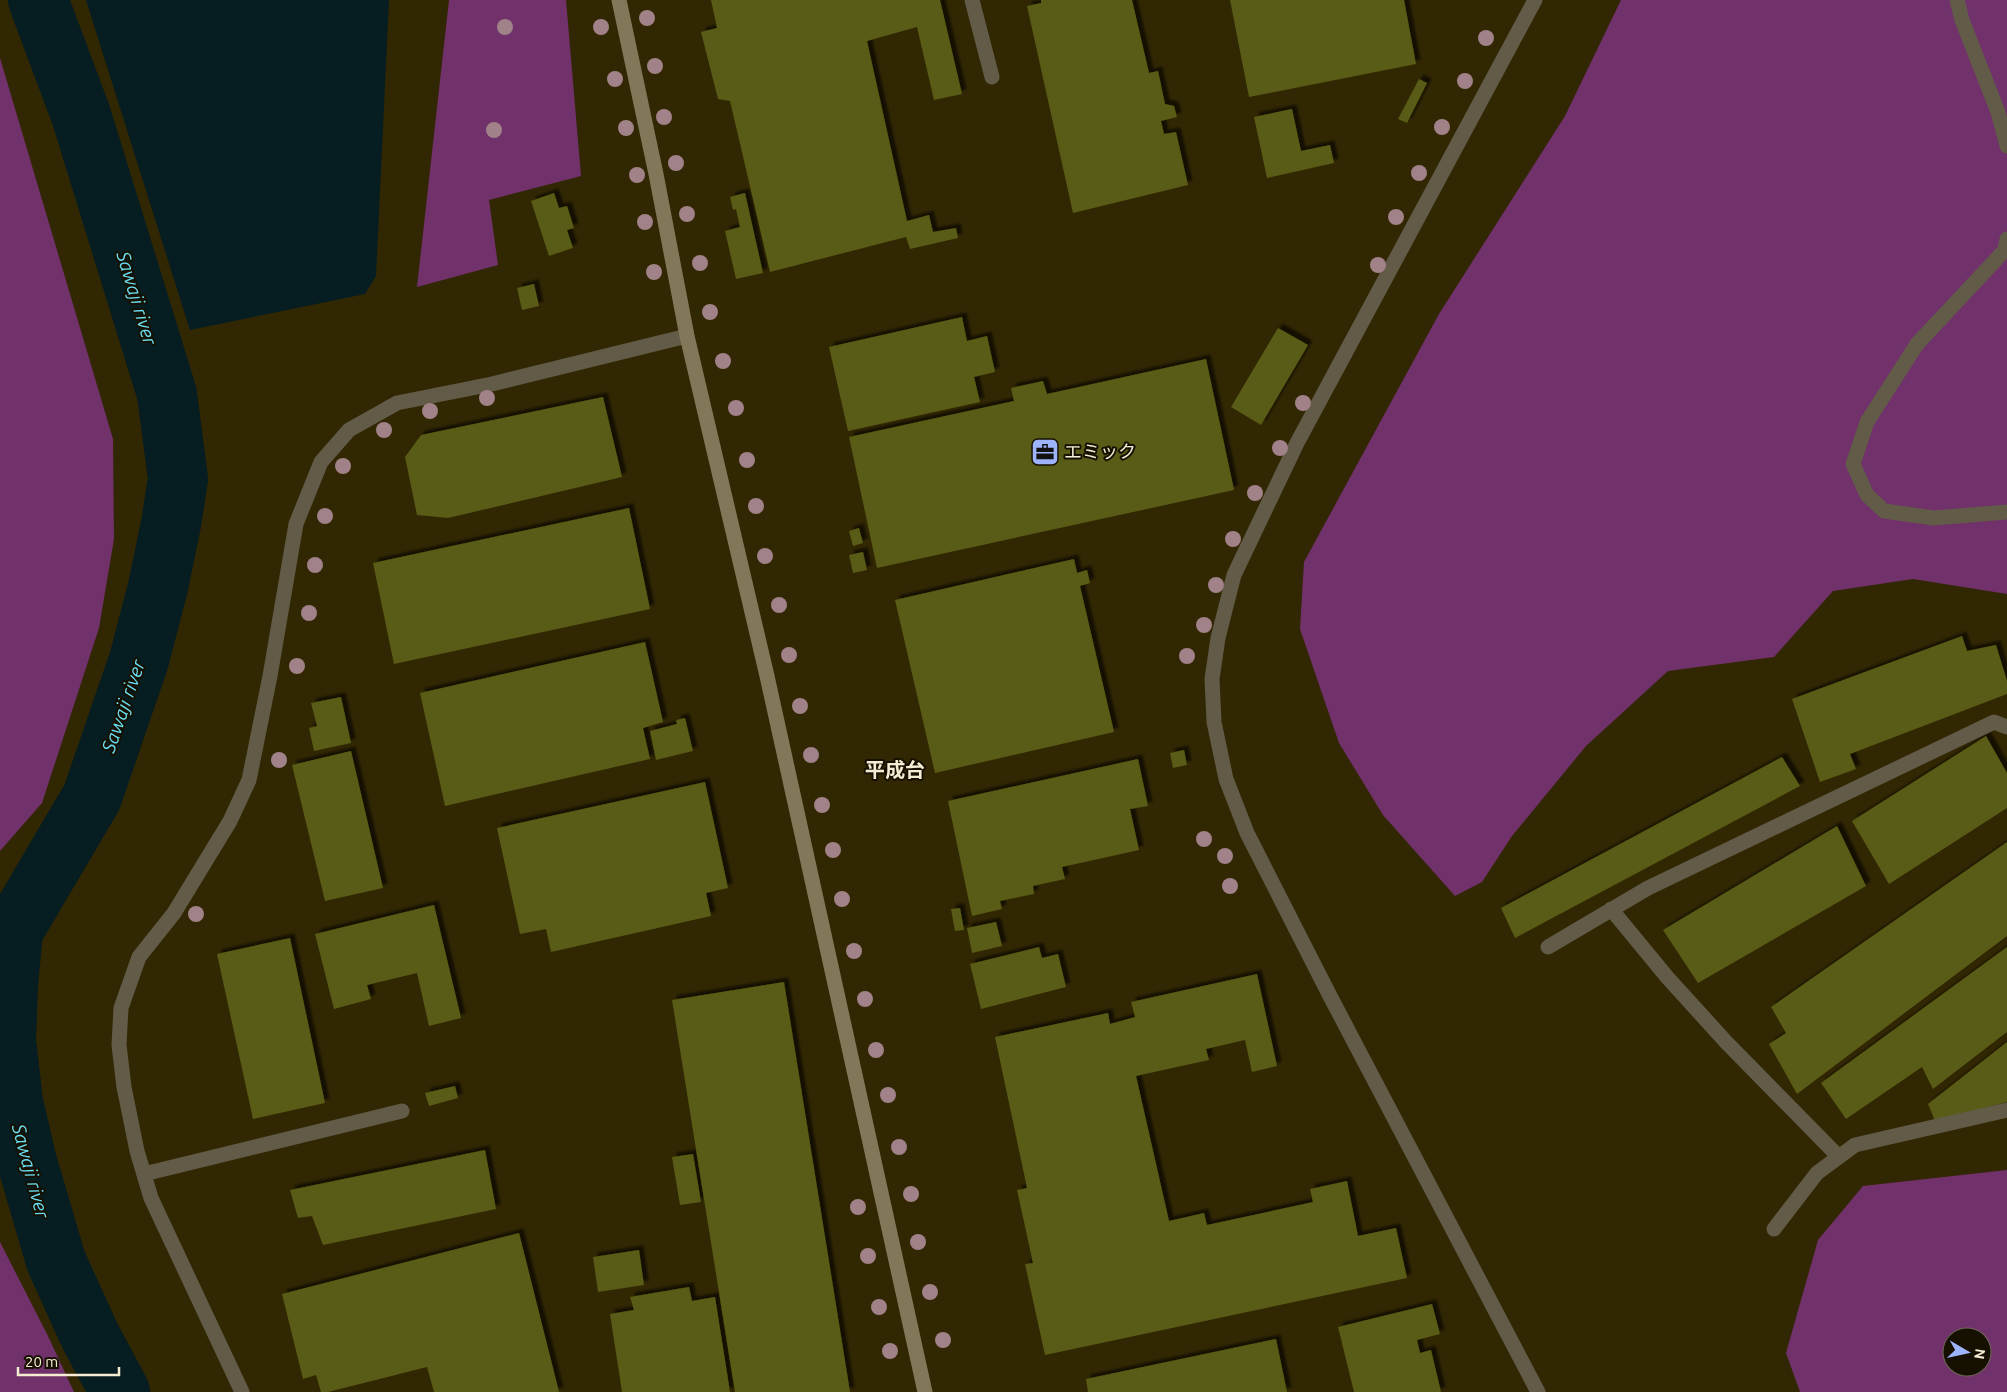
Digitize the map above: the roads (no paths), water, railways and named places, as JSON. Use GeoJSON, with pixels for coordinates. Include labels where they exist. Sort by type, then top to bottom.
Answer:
{"type":"FeatureCollection","features":[{"type":"Feature","properties":{"kind":"street"},"geometry":{"type":"LineString","coordinates":[[618,0],[656,174],[687,336],[767,676],[925,1392]]}},
{"type":"Feature","properties":{"kind":"street"},"geometry":{"type":"LineString","coordinates":[[972,0],[992,78]]}},
{"type":"Feature","properties":{"kind":"street"},"geometry":{"type":"LineString","coordinates":[[1534,0],[1297,443],[1234,575],[1218,638],[1212,679],[1214,722],[1226,779],[1248,833],[1330,996],[1538,1392]]}},
{"type":"Feature","properties":{"kind":"street"},"geometry":{"type":"LineString","coordinates":[[1957,0],[1962,20],[1998,112],[2007,146]]}},
{"type":"Feature","properties":{"kind":"street"},"geometry":{"type":"LineString","coordinates":[[2007,239],[2005,250],[1917,344],[1867,422],[1853,464],[1867,495],[1884,511],[1934,518],[2007,512]]}},
{"type":"Feature","properties":{"kind":"street"},"geometry":{"type":"LineString","coordinates":[[242,1392],[151,1198],[137,1151],[120,1054],[121,1008],[139,957],[174,913],[230,822],[249,780],[270,676],[296,524],[321,462],[349,430],[397,404],[492,384],[687,336]]}},
{"type":"Feature","properties":{"kind":"street"},"geometry":{"type":"LineString","coordinates":[[1548,947],[1648,888],[1994,722],[2007,727]]}},
{"type":"Feature","properties":{"kind":"street"},"geometry":{"type":"LineString","coordinates":[[1611,909],[1667,977],[1726,1042],[1839,1157]]}},
{"type":"Feature","properties":{"kind":"street"},"geometry":{"type":"LineString","coordinates":[[1774,1230],[1817,1173],[1856,1145],[2007,1110]]}},
{"type":"Feature","properties":{"kind":"street"},"geometry":{"type":"LineString","coordinates":[[144,1174],[402,1111]]}},
{"type":"Feature","properties":{"kind":"water"},"geometry":{"type":"Polygon","coordinates":[[[86,0],[389,0],[376,276],[365,294],[190,330],[86,0]]]}},
{"type":"Feature","properties":{"kind":"waterway","name":"Sawaji river"},"geometry":{"type":"LineString","coordinates":[[38,0],[81,115],[167,394],[178,479],[158,587],[139,660],[92,797],[13,931],[8,985],[6,1040],[13,1102],[27,1162],[56,1261],[90,1336],[120,1392]]}},
{"type":"Feature","properties":{"kind":"place","name":"エミック"},"geometry":{"type":"Point","coordinates":[1045,452]}},
{"type":"Feature","properties":{"kind":"district","name":"平成台"},"geometry":{"type":"Point","coordinates":[895,770]}}]}
